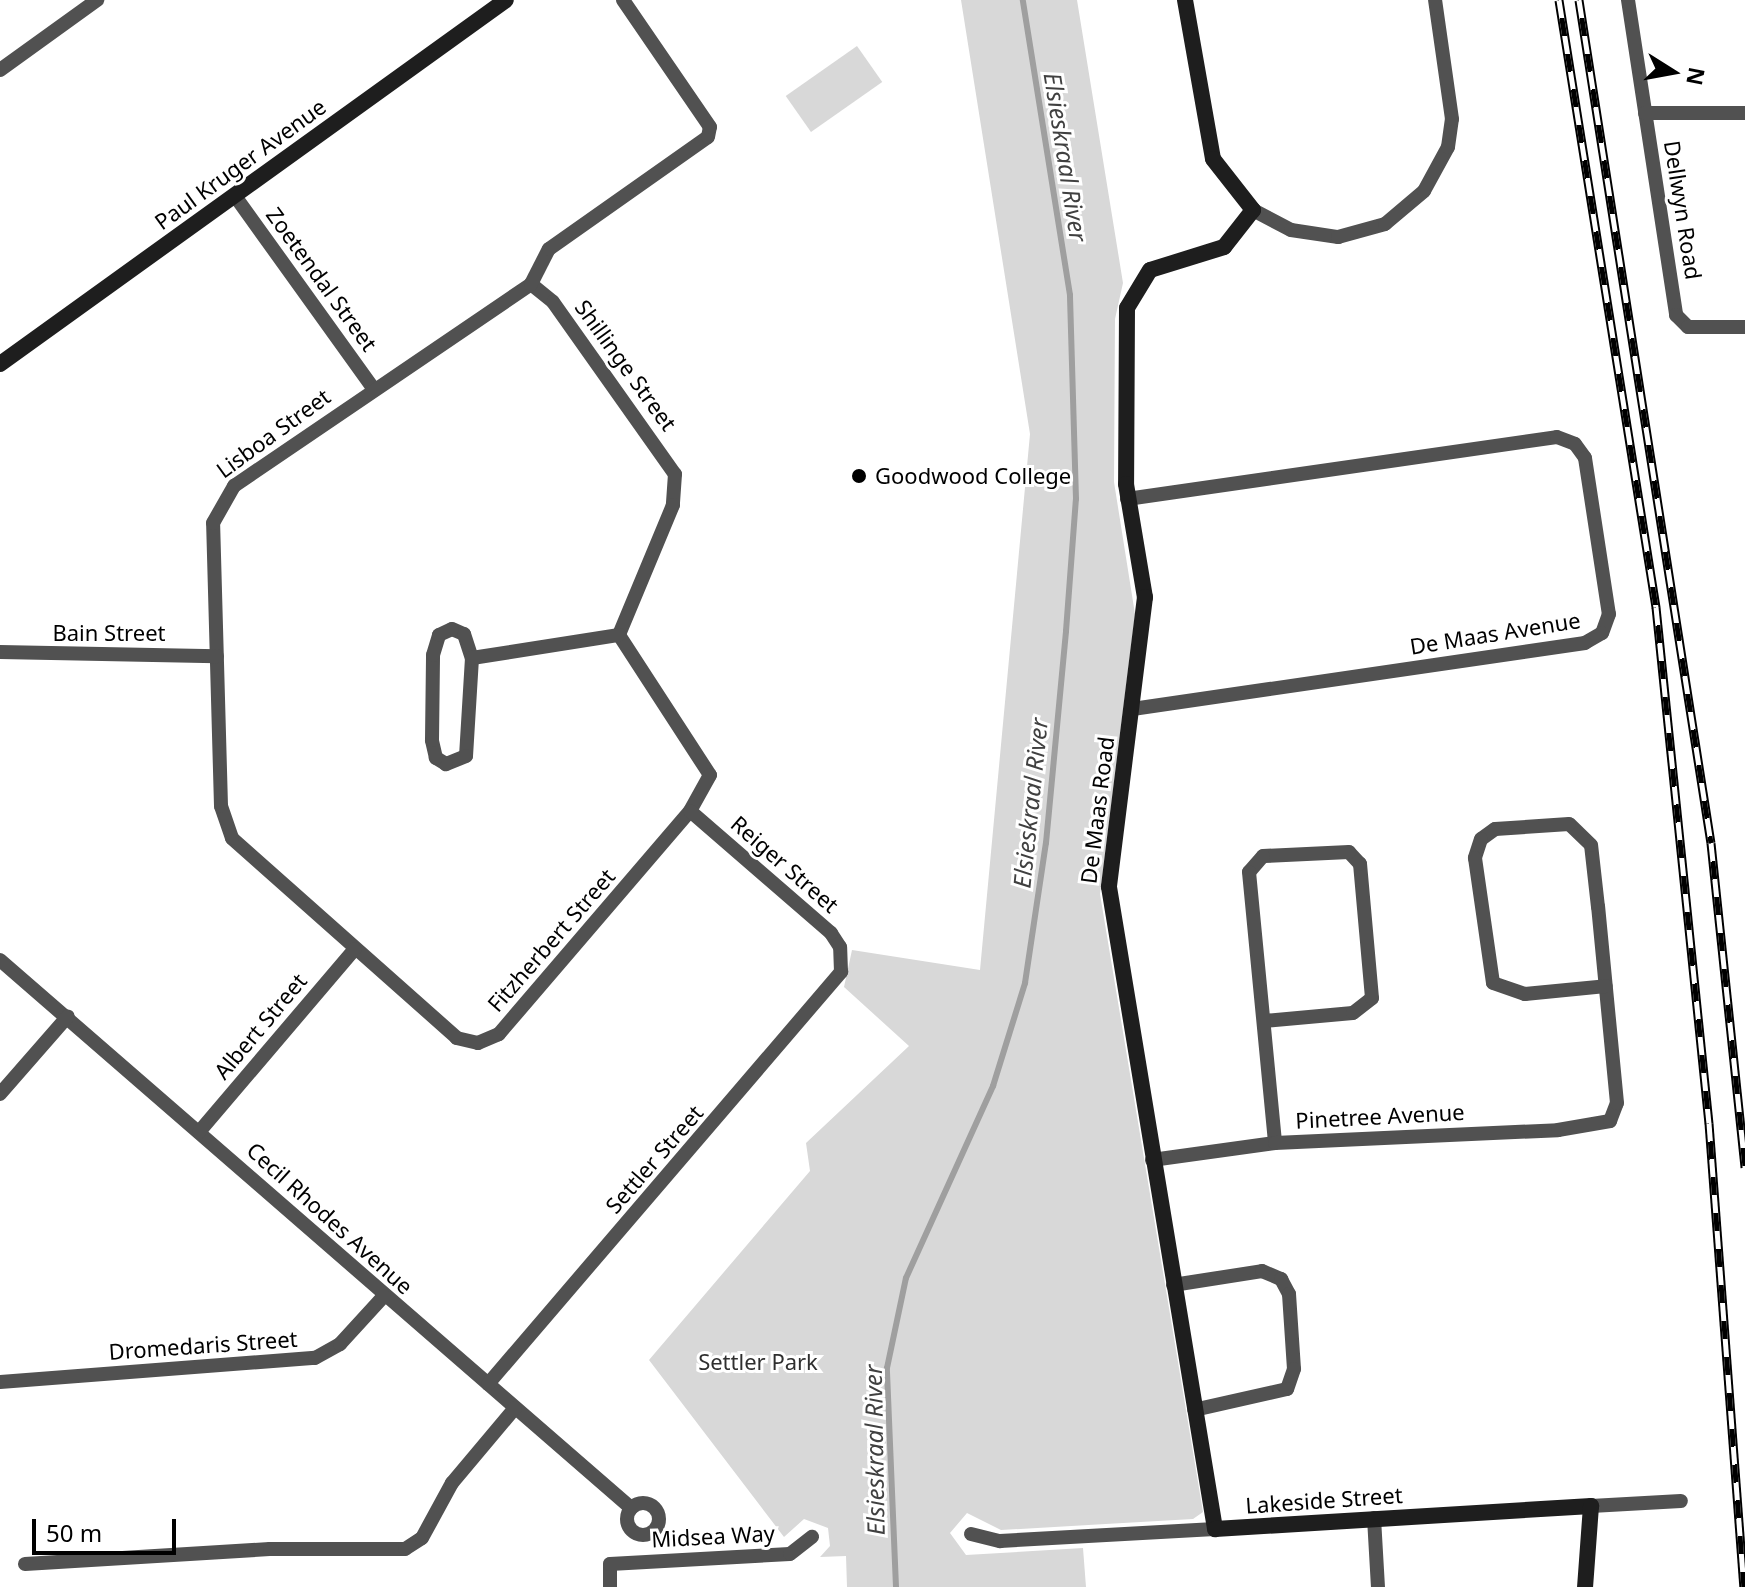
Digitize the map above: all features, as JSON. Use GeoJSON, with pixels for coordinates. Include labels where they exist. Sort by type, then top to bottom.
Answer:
{"type":"FeatureCollection","features":[{"type":"Feature","properties":{"kind":"street"},"geometry":{"type":"LineString","coordinates":[[0,70],[97,0]]}},
{"type":"Feature","properties":{"kind":"street","name":"Paul Kruger Avenue"},"geometry":{"type":"LineString","coordinates":[[0,364],[506,0]]}},
{"type":"Feature","properties":{"kind":"street","name":"Lisboa Street"},"geometry":{"type":"LineString","coordinates":[[355,949],[232,838],[221,806],[216,509],[234,486],[373,388],[531,284],[549,249],[708,137],[710,127],[623,0]]}},
{"type":"Feature","properties":{"kind":"street"},"geometry":{"type":"LineString","coordinates":[[1185,0],[1213,159],[1253,210],[1291,230],[1338,237],[1385,224],[1424,191],[1448,147],[1452,119],[1435,0]]}},
{"type":"Feature","properties":{"kind":"street","name":"Dellwyn Road"},"geometry":{"type":"LineString","coordinates":[[1628,0],[1676,315],[1688,327],[1745,327]]}},
{"type":"Feature","properties":{"kind":"street"},"geometry":{"type":"LineString","coordinates":[[1645,113],[1745,113]]}},
{"type":"Feature","properties":{"kind":"street","name":"Zoetendal Street"},"geometry":{"type":"LineString","coordinates":[[235,196],[373,388]]}},
{"type":"Feature","properties":{"kind":"street","name":"De Maas Road"},"geometry":{"type":"LineString","coordinates":[[1215,1529],[1109,902],[1145,597],[1127,499],[1131,297],[1150,270],[1231,241],[1253,210]]}},
{"type":"Feature","properties":{"kind":"street","name":"Shillinge Street"},"geometry":{"type":"LineString","coordinates":[[531,284],[562,314],[676,480],[673,505],[619,635]]}},
{"type":"Feature","properties":{"kind":"street","name":"De Maas Avenue"},"geometry":{"type":"LineString","coordinates":[[1127,499],[1557,437],[1575,444],[1585,458],[1609,614],[1602,633],[1585,643],[1131,709]]}},
{"type":"Feature","properties":{"kind":"street"},"geometry":{"type":"LineString","coordinates":[[464,634],[472,658],[466,756],[446,764],[436,758],[432,740],[439,635],[464,634]]}},
{"type":"Feature","properties":{"kind":"street"},"geometry":{"type":"LineString","coordinates":[[472,658],[619,635],[624,651],[707,763],[709,782],[690,811]]}},
{"type":"Feature","properties":{"kind":"street","name":"Bain Street"},"geometry":{"type":"LineString","coordinates":[[0,652],[217,656]]}},
{"type":"Feature","properties":{"kind":"street","name":"Fitzherbert Street"},"geometry":{"type":"LineString","coordinates":[[355,949],[457,1038],[489,1040],[690,811]]}},
{"type":"Feature","properties":{"kind":"street","name":"Reiger Street"},"geometry":{"type":"LineString","coordinates":[[690,811],[831,933],[843,957]]}},
{"type":"Feature","properties":{"kind":"street"},"geometry":{"type":"LineString","coordinates":[[1558,823],[1576,826],[1587,837],[1606,986],[1525,994],[1493,983],[1475,858],[1488,833],[1558,823]]}},
{"type":"Feature","properties":{"kind":"street"},"geometry":{"type":"LineString","coordinates":[[1264,1021],[1353,1013],[1372,998],[1360,864],[1349,852],[1277,853],[1251,866],[1264,1021],[1275,1143]]}},
{"type":"Feature","properties":{"kind":"street","name":"Albert Street"},"geometry":{"type":"LineString","coordinates":[[199,1132],[355,949]]}},
{"type":"Feature","properties":{"kind":"street","name":"Settler Street"},"geometry":{"type":"LineString","coordinates":[[488,1384],[828,992],[843,957]]}},
{"type":"Feature","properties":{"kind":"street","name":"Cecil Rhodes Avenue"},"geometry":{"type":"LineString","coordinates":[[0,960],[631,1508]]}},
{"type":"Feature","properties":{"kind":"street","name":"Pinetree Avenue"},"geometry":{"type":"LineString","coordinates":[[1152,1160],[1275,1143],[1558,1130],[1610,1121],[1617,1103],[1606,986]]}},
{"type":"Feature","properties":{"kind":"street"},"geometry":{"type":"LineString","coordinates":[[0,1094],[68,1016]]}},
{"type":"Feature","properties":{"kind":"street"},"geometry":{"type":"LineString","coordinates":[[1173,1285],[1262,1271],[1281,1279],[1289,1294],[1294,1369],[1287,1389],[1194,1410]]}},
{"type":"Feature","properties":{"kind":"street","name":"Dromedaris Street"},"geometry":{"type":"LineString","coordinates":[[0,1382],[307,1360],[340,1344],[384,1296]]}},
{"type":"Feature","properties":{"kind":"street"},"geometry":{"type":"LineString","coordinates":[[25,1564],[270,1549],[405,1549],[422,1538],[452,1483],[515,1408]]}},
{"type":"Feature","properties":{"kind":"street","name":"Lakeside Street"},"geometry":{"type":"LineString","coordinates":[[971,1534],[1000,1541],[1681,1501]]}},
{"type":"Feature","properties":{"kind":"street"},"geometry":{"type":"LineString","coordinates":[[1585,1587],[1591,1506]]}},
{"type":"Feature","properties":{"kind":"street"},"geometry":{"type":"LineString","coordinates":[[1374,1518],[1378,1587]]}},
{"type":"Feature","properties":{"kind":"street","name":"Midsea Way"},"geometry":{"type":"LineString","coordinates":[[610,1587],[610,1564],[790,1554],[812,1537]]}},
{"type":"Feature","properties":{"kind":"green space","name":"Settler Park"},"geometry":{"type":"Polygon","coordinates":[[[961,0],[1077,0],[1123,283],[1115,319],[1114,482],[1135,614],[1100,894],[1203,1512],[1193,1519],[1001,1530],[967,1513],[950,1533],[966,1555],[1083,1548],[1086,1587],[847,1587],[846,1556],[820,1557],[830,1546],[828,1528],[804,1519],[784,1537],[649,1360],[810,1171],[806,1143],[909,1046],[844,987],[852,950],[980,970],[1030,434],[961,0]]]}},
{"type":"Feature","properties":{"kind":"green space"},"geometry":{"type":"Polygon","coordinates":[[[857,46],[882,82],[811,132],[786,96],[857,46]]]}},
{"type":"Feature","properties":{"kind":"waterway","name":"Elsieskraal River"},"geometry":{"type":"LineString","coordinates":[[896,1587],[887,1368],[906,1278],[993,1086],[1025,983],[1046,843],[1066,631],[1076,499],[1070,295],[1023,0]]}},
{"type":"Feature","properties":{"kind":"railway"},"geometry":{"type":"LineString","coordinates":[[1559,0],[1656,607],[1709,1123],[1744,1587]]}},
{"type":"Feature","properties":{"kind":"railway"},"geometry":{"type":"LineString","coordinates":[[1579,0],[1711,843],[1745,1167]]}},
{"type":"Feature","properties":{"kind":"place","name":"Goodwood College"},"geometry":{"type":"Point","coordinates":[859,476]}}]}
